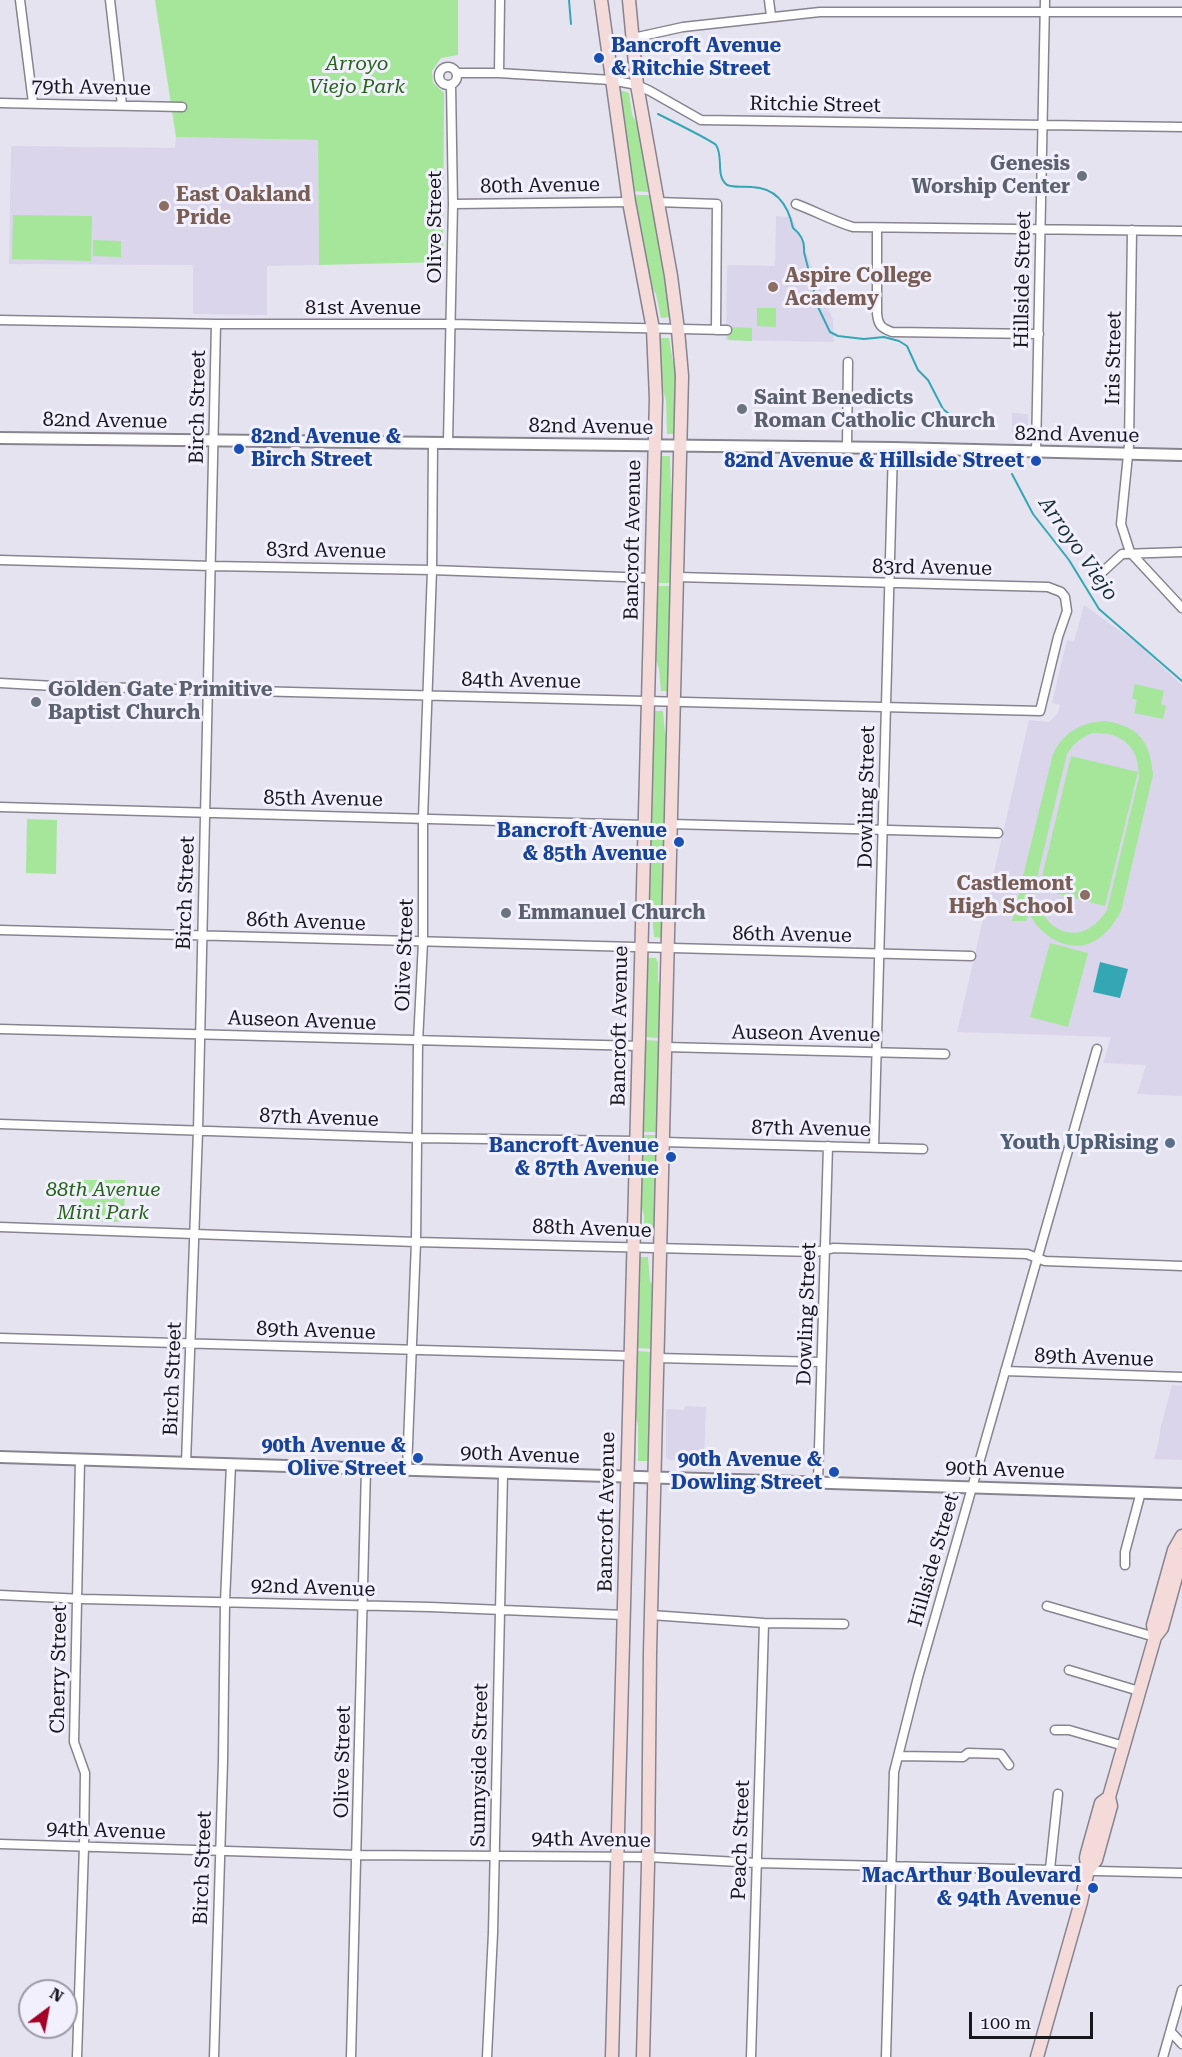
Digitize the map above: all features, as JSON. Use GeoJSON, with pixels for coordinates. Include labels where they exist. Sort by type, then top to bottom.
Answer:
{"type":"FeatureCollection","features":[{"type":"Feature","properties":{"kind":"main road","name":"Bancroft Avenue"},"geometry":{"type":"LineString","coordinates":[[601,0],[629,202],[653,329],[656,399],[612,2057]]}},
{"type":"Feature","properties":{"kind":"main road"},"geometry":{"type":"LineString","coordinates":[[629,0],[637,85],[671,276],[682,376],[654,1477],[643,2057]]}},
{"type":"Feature","properties":{"kind":"main road"},"geometry":{"type":"LineString","coordinates":[[1155,1636],[1153,1625],[1174,1550],[1182,1536]]}},
{"type":"Feature","properties":{"kind":"main road"},"geometry":{"type":"LineString","coordinates":[[1037,2057],[1088,1870],[1096,1860],[1111,1806],[1109,1797],[1139,1691],[1155,1636],[1162,1628],[1182,1554]]}},
{"type":"Feature","properties":{"kind":"street"},"geometry":{"type":"LineString","coordinates":[[20,0],[33,104]]}},
{"type":"Feature","properties":{"kind":"street"},"geometry":{"type":"LineString","coordinates":[[110,0],[122,105]]}},
{"type":"Feature","properties":{"kind":"street"},"geometry":{"type":"LineString","coordinates":[[499,72],[500,0]]}},
{"type":"Feature","properties":{"kind":"street"},"geometry":{"type":"LineString","coordinates":[[769,0],[771,16]]}},
{"type":"Feature","properties":{"kind":"street","name":"Hillside Street"},"geometry":{"type":"LineString","coordinates":[[1036,452],[1044,0]]}},
{"type":"Feature","properties":{"kind":"street"},"geometry":{"type":"LineString","coordinates":[[633,38],[683,27],[771,16],[843,11],[1182,12]]}},
{"type":"Feature","properties":{"kind":"street"},"geometry":{"type":"LineString","coordinates":[[447,67],[457,73],[457,80],[451,85],[444,85],[439,74],[447,67]]}},
{"type":"Feature","properties":{"kind":"street","name":"Ritchie Street"},"geometry":{"type":"LineString","coordinates":[[457,73],[499,72],[611,80],[637,85],[701,120],[1182,127]]}},
{"type":"Feature","properties":{"kind":"street","name":"Olive Street"},"geometry":{"type":"LineString","coordinates":[[448,442],[453,204],[451,85]]}},
{"type":"Feature","properties":{"kind":"street","name":"79th Avenue"},"geometry":{"type":"LineString","coordinates":[[0,104],[182,106]]}},
{"type":"Feature","properties":{"kind":"street","name":"80th Avenue"},"geometry":{"type":"LineString","coordinates":[[453,204],[629,202]]}},
{"type":"Feature","properties":{"kind":"street"},"geometry":{"type":"LineString","coordinates":[[657,202],[717,204],[716,330]]}},
{"type":"Feature","properties":{"kind":"street"},"geometry":{"type":"LineString","coordinates":[[796,204],[837,223],[853,227],[1182,231]]}},
{"type":"Feature","properties":{"kind":"street"},"geometry":{"type":"LineString","coordinates":[[877,228],[877,322],[882,328],[892,332],[1038,334]]}},
{"type":"Feature","properties":{"kind":"street","name":"Iris Street"},"geometry":{"type":"LineString","coordinates":[[1132,230],[1129,454],[1121,524],[1130,552],[1182,608]]}},
{"type":"Feature","properties":{"kind":"street","name":"81st Avenue"},"geometry":{"type":"LineString","coordinates":[[0,320],[216,324],[451,324],[727,330]]}},
{"type":"Feature","properties":{"kind":"street","name":"Birch Street"},"geometry":{"type":"LineString","coordinates":[[186,1463],[198,1131],[216,324]]}},
{"type":"Feature","properties":{"kind":"street"},"geometry":{"type":"LineString","coordinates":[[847,447],[848,362]]}},
{"type":"Feature","properties":{"kind":"street","name":"82nd Avenue"},"geometry":{"type":"LineString","coordinates":[[0,438],[847,447],[1182,455]]}},
{"type":"Feature","properties":{"kind":"street","name":"Olive Street"},"geometry":{"type":"LineString","coordinates":[[407,1469],[416,1242],[418,1042],[423,942],[423,818],[432,570],[433,442]]}},
{"type":"Feature","properties":{"kind":"street","name":"Dowling Street"},"geometry":{"type":"LineString","coordinates":[[874,1147],[893,448]]}},
{"type":"Feature","properties":{"kind":"street"},"geometry":{"type":"LineString","coordinates":[[1096,577],[1122,554],[1182,552]]}},
{"type":"Feature","properties":{"kind":"street","name":"83rd Avenue"},"geometry":{"type":"LineString","coordinates":[[0,560],[432,570],[651,578]]}},
{"type":"Feature","properties":{"kind":"street","name":"83rd Avenue"},"geometry":{"type":"LineString","coordinates":[[677,578],[1048,587],[1061,592],[1065,597],[1067,611],[1058,636],[1040,711]]}},
{"type":"Feature","properties":{"kind":"street","name":"84th Avenue"},"geometry":{"type":"LineString","coordinates":[[0,683],[1040,711]]}},
{"type":"Feature","properties":{"kind":"street","name":"85th Avenue"},"geometry":{"type":"LineString","coordinates":[[0,807],[645,825]]}},
{"type":"Feature","properties":{"kind":"street"},"geometry":{"type":"LineString","coordinates":[[671,824],[998,833]]}},
{"type":"Feature","properties":{"kind":"street","name":"86th Avenue"},"geometry":{"type":"LineString","coordinates":[[0,930],[970,956]]}},
{"type":"Feature","properties":{"kind":"street","name":"Auseon Avenue"},"geometry":{"type":"LineString","coordinates":[[0,1029],[418,1042],[639,1046]]}},
{"type":"Feature","properties":{"kind":"street","name":"Auseon Avenue"},"geometry":{"type":"LineString","coordinates":[[665,1047],[945,1054]]}},
{"type":"Feature","properties":{"kind":"street","name":"Hillside Street"},"geometry":{"type":"LineString","coordinates":[[886,2057],[894,1772],[918,1677],[1096,1049]]}},
{"type":"Feature","properties":{"kind":"street","name":"87th Avenue"},"geometry":{"type":"LineString","coordinates":[[0,1124],[417,1138],[636,1141]]}},
{"type":"Feature","properties":{"kind":"street","name":"87th Avenue"},"geometry":{"type":"LineString","coordinates":[[663,1142],[923,1149]]}},
{"type":"Feature","properties":{"kind":"street","name":"Dowling Street"},"geometry":{"type":"LineString","coordinates":[[818,1482],[828,1146]]}},
{"type":"Feature","properties":{"kind":"street","name":"88th Avenue"},"geometry":{"type":"LineString","coordinates":[[0,1227],[416,1242],[815,1252],[834,1248],[1027,1254],[1045,1261],[1182,1266]]}},
{"type":"Feature","properties":{"kind":"street","name":"89th Avenue"},"geometry":{"type":"LineString","coordinates":[[0,1338],[631,1356]]}},
{"type":"Feature","properties":{"kind":"street"},"geometry":{"type":"LineString","coordinates":[[657,1358],[822,1362]]}},
{"type":"Feature","properties":{"kind":"street","name":"89th Avenue"},"geometry":{"type":"LineString","coordinates":[[1005,1371],[1182,1377]]}},
{"type":"Feature","properties":{"kind":"street","name":"90th Avenue"},"geometry":{"type":"LineString","coordinates":[[0,1457],[1182,1494]]}},
{"type":"Feature","properties":{"kind":"street","name":"Cherry Street"},"geometry":{"type":"LineString","coordinates":[[77,2057],[85,1773],[74,1742],[80,1460]]}},
{"type":"Feature","properties":{"kind":"street","name":"Birch Street"},"geometry":{"type":"LineString","coordinates":[[214,2057],[225,1703],[225,1602],[231,1464]]}},
{"type":"Feature","properties":{"kind":"street","name":"Olive Street"},"geometry":{"type":"LineString","coordinates":[[351,2057],[366,1468]]}},
{"type":"Feature","properties":{"kind":"street","name":"Sunnyside Street"},"geometry":{"type":"LineString","coordinates":[[487,2057],[495,1855],[503,1473]]}},
{"type":"Feature","properties":{"kind":"street"},"geometry":{"type":"LineString","coordinates":[[1125,1565],[1125,1552],[1140,1492]]}},
{"type":"Feature","properties":{"kind":"street","name":"92nd Avenue"},"geometry":{"type":"LineString","coordinates":[[0,1595],[624,1615]]}},
{"type":"Feature","properties":{"kind":"street"},"geometry":{"type":"LineString","coordinates":[[1047,1606],[1155,1636]]}},
{"type":"Feature","properties":{"kind":"street"},"geometry":{"type":"LineString","coordinates":[[651,1615],[764,1623],[844,1624]]}},
{"type":"Feature","properties":{"kind":"street","name":"Peach Street"},"geometry":{"type":"LineString","coordinates":[[751,2057],[764,1623]]}},
{"type":"Feature","properties":{"kind":"street"},"geometry":{"type":"LineString","coordinates":[[1069,1670],[1139,1691]]}},
{"type":"Feature","properties":{"kind":"street"},"geometry":{"type":"LineString","coordinates":[[1055,1730],[1069,1730],[1124,1746]]}},
{"type":"Feature","properties":{"kind":"street"},"geometry":{"type":"LineString","coordinates":[[899,1756],[963,1757],[968,1753],[1001,1754],[1009,1766]]}},
{"type":"Feature","properties":{"kind":"street"},"geometry":{"type":"LineString","coordinates":[[1050,1869],[1058,1794]]}},
{"type":"Feature","properties":{"kind":"street","name":"94th Avenue"},"geometry":{"type":"LineString","coordinates":[[0,1844],[357,1855],[648,1857],[757,1863],[1182,1873]]}},
{"type":"Feature","properties":{"kind":"street"},"geometry":{"type":"LineString","coordinates":[[1163,2057],[1182,1990]]}},
{"type":"Feature","properties":{"kind":"street"},"geometry":{"type":"LineString","coordinates":[[1171,2032],[1182,2044]]}},
{"type":"Feature","properties":{"kind":"shaded area","name":"East Oakland Pride"},"geometry":{"type":"Polygon","coordinates":[[[176,137],[318,140],[319,265],[267,266],[267,315],[193,314],[193,265],[9,264],[11,146],[175,148],[176,137]]]}},
{"type":"Feature","properties":{"kind":"shaded area","name":"Aspire College Academy"},"geometry":{"type":"Polygon","coordinates":[[[776,216],[792,217],[833,320],[834,342],[726,340],[727,265],[775,266],[776,216]]]}},
{"type":"Feature","properties":{"kind":"shaded area"},"geometry":{"type":"Polygon","coordinates":[[[1012,413],[1028,414],[1028,440],[1012,440],[1012,413]]]}},
{"type":"Feature","properties":{"kind":"shaded area","name":"Castlemont High School"},"geometry":{"type":"Polygon","coordinates":[[[1084,605],[1137,643],[1182,685],[1182,1096],[1137,1094],[1146,1065],[1103,1063],[1111,1037],[957,1032],[1029,720],[1049,722],[1058,713],[1060,705],[1052,703],[1067,640],[1074,641],[1084,605]]]}},
{"type":"Feature","properties":{"kind":"shaded area"},"geometry":{"type":"Polygon","coordinates":[[[1172,1385],[1182,1386],[1182,1460],[1154,1459],[1160,1430],[1172,1385]]]}},
{"type":"Feature","properties":{"kind":"shaded area"},"geometry":{"type":"Polygon","coordinates":[[[685,1406],[706,1407],[704,1461],[669,1460],[666,1456],[666,1409],[684,1410],[685,1406]]]}},
{"type":"Feature","properties":{"kind":"green space","name":"Arroyo Viejo Park"},"geometry":{"type":"Polygon","coordinates":[[[155,0],[458,0],[458,55],[441,58],[432,71],[433,83],[444,93],[443,262],[319,265],[318,140],[176,137],[155,0]]]}},
{"type":"Feature","properties":{"kind":"green space"},"geometry":{"type":"Polygon","coordinates":[[[617,89],[629,93],[632,114],[638,126],[649,192],[631,191],[617,89]]]}},
{"type":"Feature","properties":{"kind":"green space"},"geometry":{"type":"Polygon","coordinates":[[[633,195],[650,195],[671,317],[661,318],[656,294],[650,284],[633,195]]]}},
{"type":"Feature","properties":{"kind":"green space"},"geometry":{"type":"Polygon","coordinates":[[[13,215],[92,216],[91,261],[12,259],[13,215]]]}},
{"type":"Feature","properties":{"kind":"green space"},"geometry":{"type":"Polygon","coordinates":[[[93,240],[121,241],[121,257],[93,256],[93,240]]]}},
{"type":"Feature","properties":{"kind":"green space"},"geometry":{"type":"Polygon","coordinates":[[[757,308],[776,308],[776,327],[757,326],[757,308]]]}},
{"type":"Feature","properties":{"kind":"green space"},"geometry":{"type":"Polygon","coordinates":[[[729,327],[752,328],[752,341],[728,340],[729,327]]]}},
{"type":"Feature","properties":{"kind":"green space"},"geometry":{"type":"Polygon","coordinates":[[[659,338],[669,338],[678,378],[677,434],[667,434],[666,400],[661,384],[659,338]]]}},
{"type":"Feature","properties":{"kind":"green space"},"geometry":{"type":"Polygon","coordinates":[[[660,456],[670,456],[671,491],[675,505],[673,583],[657,583],[660,456]]]}},
{"type":"Feature","properties":{"kind":"green space"},"geometry":{"type":"Polygon","coordinates":[[[657,586],[673,586],[670,691],[661,691],[659,669],[655,657],[657,586]]]}},
{"type":"Feature","properties":{"kind":"green space"},"geometry":{"type":"Polygon","coordinates":[[[1135,684],[1164,691],[1161,704],[1166,706],[1163,719],[1134,713],[1137,700],[1132,698],[1135,684]]]}},
{"type":"Feature","properties":{"kind":"green space"},"geometry":{"type":"Polygon","coordinates":[[[653,711],[663,711],[669,746],[666,830],[650,830],[653,711]]]}},
{"type":"Feature","properties":{"kind":"green space"},"geometry":{"type":"Polygon","coordinates":[[[1106,721],[1118,724],[1135,732],[1146,745],[1153,775],[1121,911],[1100,937],[1086,944],[1067,945],[1048,936],[1029,913],[1026,921],[1012,921],[1053,754],[1068,734],[1081,726],[1106,721]],[[1104,733],[1085,736],[1067,754],[1034,890],[1038,905],[1053,926],[1074,933],[1086,930],[1097,923],[1107,910],[1139,777],[1136,757],[1127,743],[1104,733]]]}},
{"type":"Feature","properties":{"kind":"green space"},"geometry":{"type":"Polygon","coordinates":[[[1071,756],[1138,772],[1105,906],[1039,889],[1071,756]]]}},
{"type":"Feature","properties":{"kind":"green space"},"geometry":{"type":"Polygon","coordinates":[[[27,819],[57,820],[56,874],[26,873],[27,819]]]}},
{"type":"Feature","properties":{"kind":"green space"},"geometry":{"type":"Polygon","coordinates":[[[650,833],[666,834],[663,938],[654,937],[652,913],[648,903],[650,833]]]}},
{"type":"Feature","properties":{"kind":"green space"},"geometry":{"type":"Polygon","coordinates":[[[1050,943],[1088,953],[1068,1027],[1030,1017],[1050,943]]]}},
{"type":"Feature","properties":{"kind":"green space"},"geometry":{"type":"Polygon","coordinates":[[[647,958],[656,958],[658,963],[658,981],[662,993],[661,1038],[644,1037],[647,958]]]}},
{"type":"Feature","properties":{"kind":"green space"},"geometry":{"type":"Polygon","coordinates":[[[644,1040],[661,1041],[659,1132],[642,1132],[644,1040]]]}},
{"type":"Feature","properties":{"kind":"green space"},"geometry":{"type":"Polygon","coordinates":[[[642,1135],[658,1135],[655,1237],[646,1237],[644,1215],[640,1203],[642,1135]]]}},
{"type":"Feature","properties":{"kind":"green space","name":"88th Avenue Mini Park"},"geometry":{"type":"Polygon","coordinates":[[[80,1180],[125,1180],[124,1222],[80,1221],[80,1180]]]}},
{"type":"Feature","properties":{"kind":"green space"},"geometry":{"type":"Polygon","coordinates":[[[639,1257],[648,1257],[650,1281],[654,1287],[652,1349],[636,1348],[639,1257]]]}},
{"type":"Feature","properties":{"kind":"green space"},"geometry":{"type":"Polygon","coordinates":[[[636,1351],[653,1352],[649,1461],[638,1461],[638,1425],[634,1410],[636,1351]]]}},
{"type":"Feature","properties":{"kind":"water"},"geometry":{"type":"Polygon","coordinates":[[[1100,962],[1128,969],[1120,998],[1093,992],[1100,962]]]}},
{"type":"Feature","properties":{"kind":"waterway","name":"Arroyo Viejo"},"geometry":{"type":"LineString","coordinates":[[569,0],[571,24]]}},
{"type":"Feature","properties":{"kind":"waterway","name":"Arroyo Viejo"},"geometry":{"type":"LineString","coordinates":[[658,114],[716,145],[721,177],[727,185],[768,190],[780,199],[788,212],[793,228],[803,242],[818,307],[830,332],[838,336],[864,339],[884,337],[907,346],[918,370],[928,380],[943,409],[964,426]]}},
{"type":"Feature","properties":{"kind":"waterway","name":"Arroyo Viejo"},"geometry":{"type":"LineString","coordinates":[[1012,474],[1033,514],[1069,560],[1099,609],[1182,681]]}},
{"type":"Feature","properties":{"kind":"place","name":"Bancroft Avenue & Ritchie Street"},"geometry":{"type":"Point","coordinates":[599,58]}},
{"type":"Feature","properties":{"kind":"place","name":"Genesis Worship Center"},"geometry":{"type":"Point","coordinates":[1082,176]}},
{"type":"Feature","properties":{"kind":"place","name":"East Oakland Pride"},"geometry":{"type":"Point","coordinates":[164,206]}},
{"type":"Feature","properties":{"kind":"place","name":"Aspire College Academy"},"geometry":{"type":"Point","coordinates":[773,287]}},
{"type":"Feature","properties":{"kind":"place","name":"Saint Benedicts Roman Catholic Church"},"geometry":{"type":"Point","coordinates":[742,409]}},
{"type":"Feature","properties":{"kind":"place","name":"82nd Avenue & Birch Street"},"geometry":{"type":"Point","coordinates":[239,449]}},
{"type":"Feature","properties":{"kind":"place","name":"82nd Avenue & Hillside Street"},"geometry":{"type":"Point","coordinates":[1036,461]}},
{"type":"Feature","properties":{"kind":"place","name":"Golden Gate Primitive Baptist Church"},"geometry":{"type":"Point","coordinates":[36,702]}},
{"type":"Feature","properties":{"kind":"place","name":"Bancroft Avenue & 85th Avenue"},"geometry":{"type":"Point","coordinates":[679,842]}},
{"type":"Feature","properties":{"kind":"place","name":"Castlemont High School"},"geometry":{"type":"Point","coordinates":[1085,895]}},
{"type":"Feature","properties":{"kind":"place","name":"Emmanuel Church"},"geometry":{"type":"Point","coordinates":[506,913]}},
{"type":"Feature","properties":{"kind":"place","name":"Youth UpRising"},"geometry":{"type":"Point","coordinates":[1170,1143]}},
{"type":"Feature","properties":{"kind":"place","name":"Bancroft Avenue & 87th Avenue"},"geometry":{"type":"Point","coordinates":[671,1157]}},
{"type":"Feature","properties":{"kind":"place","name":"90th Avenue & Olive Street"},"geometry":{"type":"Point","coordinates":[418,1458]}},
{"type":"Feature","properties":{"kind":"place","name":"90th Avenue & Dowling Street"},"geometry":{"type":"Point","coordinates":[834,1472]}},
{"type":"Feature","properties":{"kind":"place","name":"MacArthur Boulevard & 94th Avenue"},"geometry":{"type":"Point","coordinates":[1093,1888]}}]}
